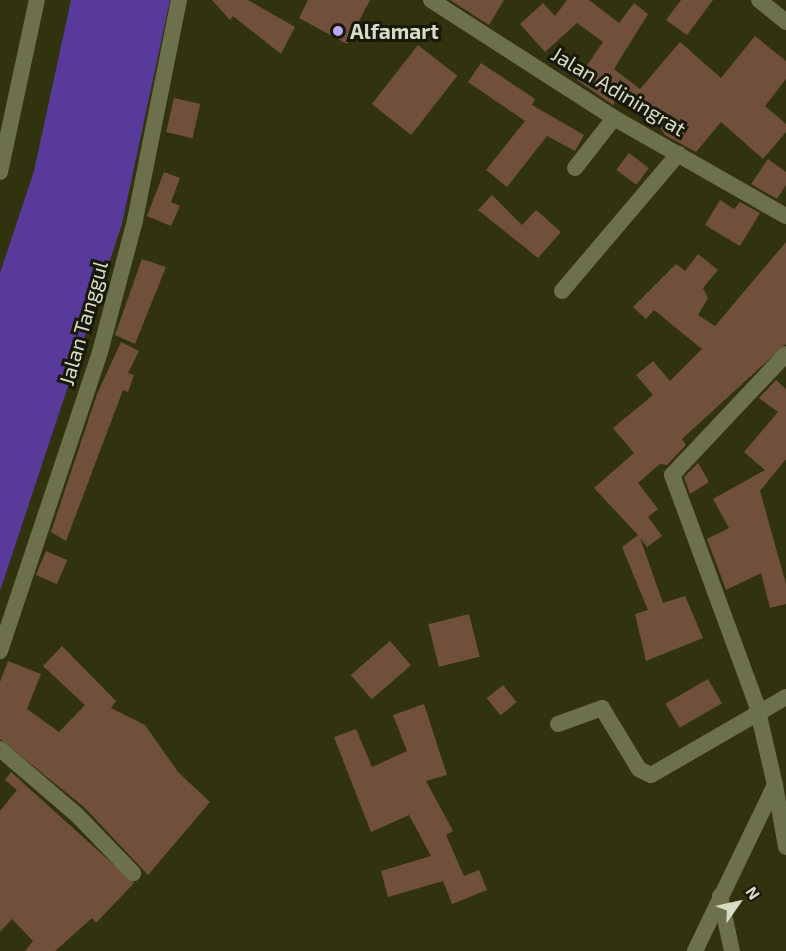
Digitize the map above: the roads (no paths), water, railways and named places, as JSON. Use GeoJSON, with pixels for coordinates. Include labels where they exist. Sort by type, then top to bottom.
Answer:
{"type":"FeatureCollection","features":[{"type":"Feature","properties":{"kind":"street"},"geometry":{"type":"LineString","coordinates":[[0,172],[37,0]]}},
{"type":"Feature","properties":{"kind":"street","name":"Jalan Tanggul"},"geometry":{"type":"LineString","coordinates":[[0,651],[100,352],[135,220],[179,0]]}},
{"type":"Feature","properties":{"kind":"street","name":"Jalan Adiningrat"},"geometry":{"type":"LineString","coordinates":[[431,0],[614,118],[786,216]]}},
{"type":"Feature","properties":{"kind":"street"},"geometry":{"type":"LineString","coordinates":[[759,0],[786,22]]}},
{"type":"Feature","properties":{"kind":"street"},"geometry":{"type":"LineString","coordinates":[[575,168],[614,118]]}},
{"type":"Feature","properties":{"kind":"street"},"geometry":{"type":"LineString","coordinates":[[562,291],[678,154]]}},
{"type":"Feature","properties":{"kind":"street"},"geometry":{"type":"LineString","coordinates":[[786,354],[672,475],[759,714],[786,847]]}},
{"type":"Feature","properties":{"kind":"street"},"geometry":{"type":"LineString","coordinates":[[558,724],[602,708],[639,769],[651,775],[786,697]]}},
{"type":"Feature","properties":{"kind":"street"},"geometry":{"type":"LineString","coordinates":[[0,749],[77,815],[134,873]]}},
{"type":"Feature","properties":{"kind":"street"},"geometry":{"type":"LineString","coordinates":[[695,951],[775,785]]}},
{"type":"Feature","properties":{"kind":"street"},"geometry":{"type":"LineString","coordinates":[[720,896],[732,951]]}},
{"type":"Feature","properties":{"kind":"place","name":"Alfamart"},"geometry":{"type":"Point","coordinates":[338,31]}}]}
